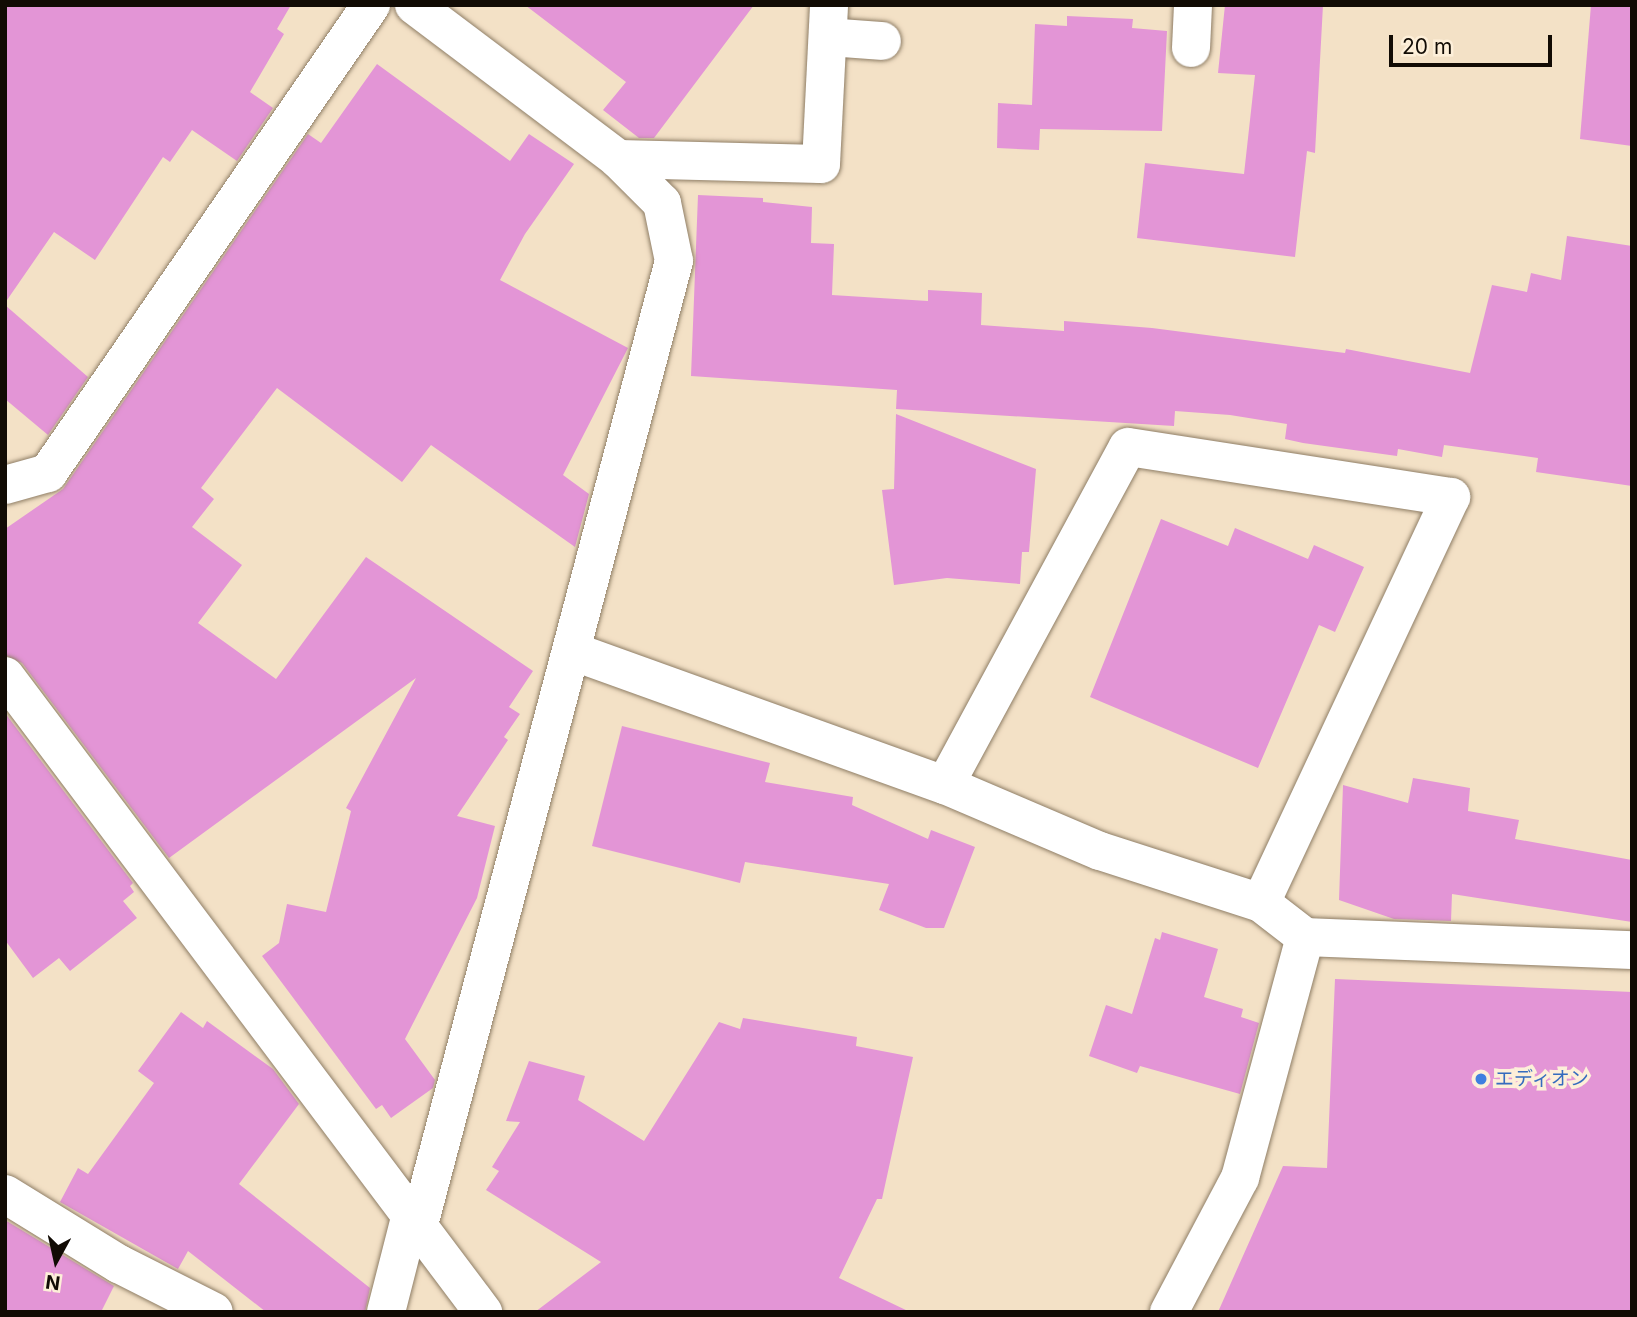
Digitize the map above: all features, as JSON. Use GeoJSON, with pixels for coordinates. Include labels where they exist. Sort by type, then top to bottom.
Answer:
{"type":"FeatureCollection","features":[{"type":"Feature","properties":{"kind":"street"},"geometry":{"type":"LineString","coordinates":[[5,485],[48,473],[371,5]]}},
{"type":"Feature","properties":{"kind":"street"},"geometry":{"type":"LineString","coordinates":[[386,1312],[415,1219],[572,651],[674,261],[662,202],[618,159],[414,5]]}},
{"type":"Feature","properties":{"kind":"street"},"geometry":{"type":"LineString","coordinates":[[1191,48],[1193,5]]}},
{"type":"Feature","properties":{"kind":"street"},"geometry":{"type":"LineString","coordinates":[[618,159],[821,164],[828,21],[882,41]]}},
{"type":"Feature","properties":{"kind":"street"},"geometry":{"type":"LineString","coordinates":[[945,785],[1128,447],[1451,498],[1261,903]]}},
{"type":"Feature","properties":{"kind":"street"},"geometry":{"type":"LineString","coordinates":[[572,651],[945,785],[1100,851],[1261,903],[1305,937],[1632,950]]}},
{"type":"Feature","properties":{"kind":"street"},"geometry":{"type":"LineString","coordinates":[[5,676],[483,1312]]}},
{"type":"Feature","properties":{"kind":"street"},"geometry":{"type":"LineString","coordinates":[[1169,1312],[1240,1178],[1305,937]]}},
{"type":"Feature","properties":{"kind":"street"},"geometry":{"type":"LineString","coordinates":[[5,1194],[120,1264],[214,1312]]}},
{"type":"Feature","properties":{"kind":"building"},"geometry":{"type":"Polygon","coordinates":[[[5,5],[291,5],[277,29],[284,34],[250,92],[273,108],[237,161],[192,130],[170,162],[163,157],[95,260],[54,232],[5,303],[5,5]]]}},
{"type":"Feature","properties":{"kind":"building"},"geometry":{"type":"Polygon","coordinates":[[[525,5],[754,5],[654,138],[639,138],[603,110],[626,82],[525,5]]]}},
{"type":"Feature","properties":{"kind":"building"},"geometry":{"type":"Polygon","coordinates":[[[1225,5],[1323,5],[1315,153],[1307,151],[1295,257],[1137,238],[1145,163],[1244,174],[1255,75],[1218,73],[1225,5]]]}},
{"type":"Feature","properties":{"kind":"building"},"geometry":{"type":"Polygon","coordinates":[[[1591,5],[1632,5],[1632,146],[1580,139],[1591,5]]]}},
{"type":"Feature","properties":{"kind":"building"},"geometry":{"type":"Polygon","coordinates":[[[1067,16],[1133,19],[1132,28],[1167,31],[1162,131],[1040,129],[1039,150],[997,148],[998,103],[1032,105],[1035,24],[1067,26],[1067,16]]]}},
{"type":"Feature","properties":{"kind":"building"},"geometry":{"type":"Polygon","coordinates":[[[377,64],[510,161],[529,134],[574,164],[525,234],[500,280],[628,348],[563,475],[589,494],[575,547],[431,445],[402,482],[277,388],[201,488],[214,499],[192,527],[242,565],[198,623],[276,679],[366,557],[533,671],[509,707],[520,714],[504,737],[508,740],[457,816],[495,826],[477,898],[405,1039],[435,1080],[433,1088],[391,1118],[382,1105],[376,1109],[262,956],[279,943],[287,904],[326,912],[351,811],[346,808],[416,678],[169,858],[22,663],[5,655],[5,529],[63,489],[308,134],[321,143],[377,64]]]}},
{"type":"Feature","properties":{"kind":"building"},"geometry":{"type":"Polygon","coordinates":[[[698,195],[763,198],[763,202],[812,207],[811,243],[834,244],[832,295],[928,301],[928,290],[982,293],[981,325],[1064,331],[1064,321],[1152,328],[1345,353],[1346,349],[1470,373],[1492,285],[1527,292],[1531,273],[1561,280],[1567,236],[1632,246],[1632,486],[1536,472],[1538,458],[1444,445],[1442,457],[1398,449],[1397,456],[1303,443],[1285,439],[1287,424],[1230,415],[1175,411],[1174,426],[896,409],[897,390],[691,376],[698,195]]]}},
{"type":"Feature","properties":{"kind":"building"},"geometry":{"type":"Polygon","coordinates":[[[5,305],[88,377],[48,435],[5,399],[5,305]]]}},
{"type":"Feature","properties":{"kind":"building"},"geometry":{"type":"Polygon","coordinates":[[[896,414],[1036,469],[1029,552],[1022,552],[1020,584],[947,578],[894,585],[882,490],[894,489],[896,414]]]}},
{"type":"Feature","properties":{"kind":"building"},"geometry":{"type":"Polygon","coordinates":[[[1161,519],[1228,546],[1235,528],[1308,559],[1314,545],[1364,567],[1335,632],[1319,625],[1258,768],[1090,697],[1161,519]]]}},
{"type":"Feature","properties":{"kind":"building"},"geometry":{"type":"Polygon","coordinates":[[[5,713],[133,883],[130,886],[134,892],[123,901],[137,918],[70,971],[59,958],[33,978],[5,940],[5,713]]]}},
{"type":"Feature","properties":{"kind":"building"},"geometry":{"type":"Polygon","coordinates":[[[622,726],[770,763],[765,782],[853,797],[852,805],[928,839],[931,830],[975,847],[944,928],[926,928],[879,910],[889,884],[745,862],[740,883],[592,846],[622,726]]]}},
{"type":"Feature","properties":{"kind":"building"},"geometry":{"type":"Polygon","coordinates":[[[1413,778],[1470,788],[1468,811],[1519,820],[1515,839],[1632,860],[1632,922],[1452,894],[1451,921],[1394,919],[1339,900],[1343,785],[1408,803],[1413,778]]]}},
{"type":"Feature","properties":{"kind":"building"},"geometry":{"type":"Polygon","coordinates":[[[1162,932],[1218,949],[1204,997],[1243,1009],[1241,1017],[1259,1023],[1240,1094],[1140,1066],[1137,1073],[1089,1056],[1106,1005],[1132,1014],[1155,938],[1160,940],[1162,932]]]}},
{"type":"Feature","properties":{"kind":"building","name":"エディオン"},"geometry":{"type":"Polygon","coordinates":[[[1335,979],[1632,992],[1632,1312],[1218,1312],[1283,1166],[1327,1168],[1335,979]]]}},
{"type":"Feature","properties":{"kind":"building"},"geometry":{"type":"Polygon","coordinates":[[[181,1012],[203,1028],[207,1021],[273,1069],[299,1104],[239,1184],[370,1288],[365,1312],[266,1312],[188,1251],[178,1269],[60,1202],[78,1168],[88,1174],[154,1083],[138,1071],[181,1012]]]}},
{"type":"Feature","properties":{"kind":"building"},"geometry":{"type":"Polygon","coordinates":[[[743,1018],[857,1037],[856,1046],[913,1057],[882,1199],[877,1199],[839,1278],[910,1312],[535,1312],[601,1262],[486,1190],[499,1171],[492,1167],[520,1122],[506,1121],[529,1061],[585,1076],[578,1100],[644,1141],[719,1022],[740,1029],[743,1018]]]}},
{"type":"Feature","properties":{"kind":"building"},"geometry":{"type":"Polygon","coordinates":[[[5,1220],[114,1286],[101,1312],[5,1312],[5,1220]]]}},
{"type":"Feature","properties":{"kind":"place","name":"エディオン"},"geometry":{"type":"Point","coordinates":[1481,1079]}}]}
